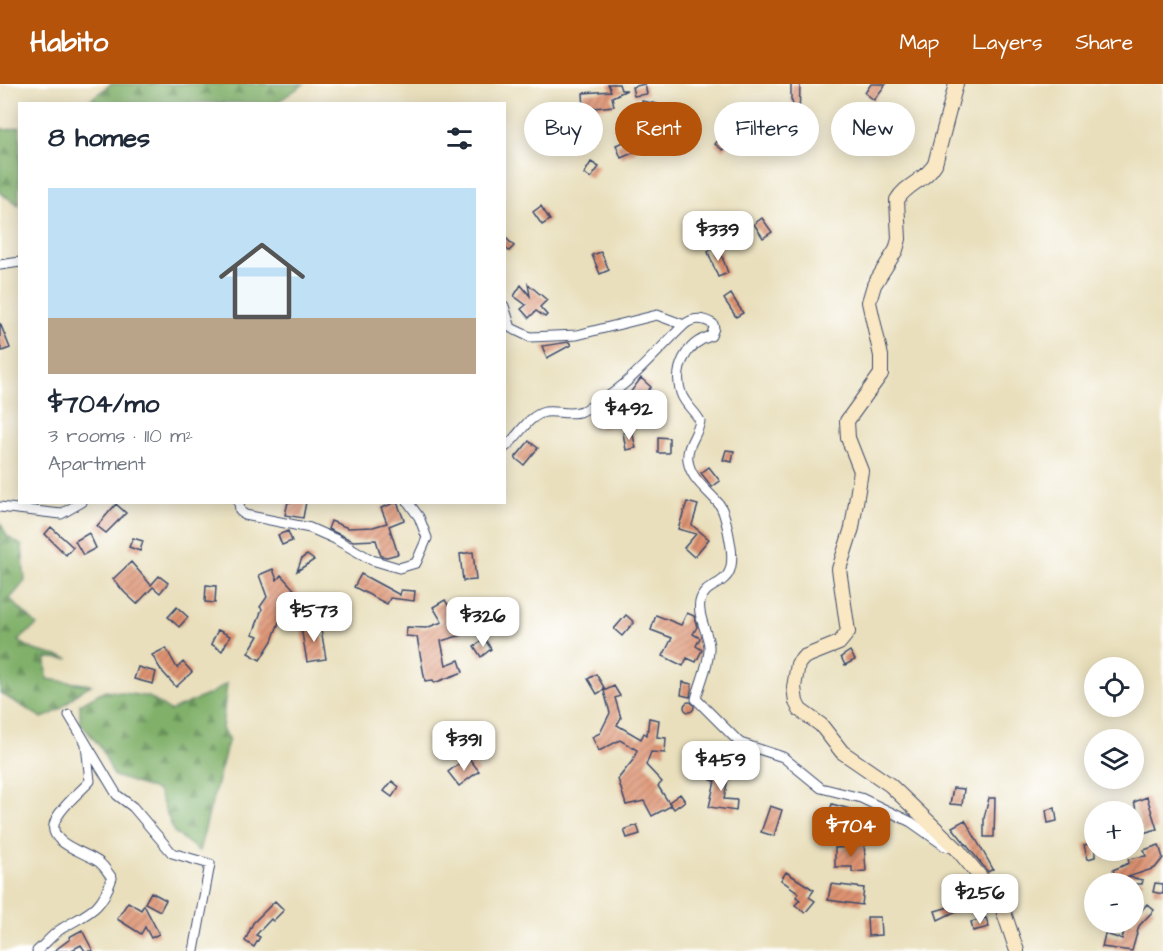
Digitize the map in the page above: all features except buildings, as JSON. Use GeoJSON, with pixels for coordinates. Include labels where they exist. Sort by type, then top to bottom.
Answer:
{"type":"FeatureCollection","features":[{"type":"Feature","properties":{"kind":"main road"},"geometry":{"type":"LineString","coordinates":[[956,84],[935,164],[930,174],[904,190],[897,200],[899,239],[896,250],[871,292],[870,312],[883,367],[878,381],[850,413],[846,429],[861,471],[852,528],[839,569],[848,632],[839,643],[804,657],[795,673],[794,687],[796,702],[800,710],[821,725],[842,752],[890,785],[958,849],[1000,901],[1017,951]]}},
{"type":"Feature","properties":{"kind":"street"},"geometry":{"type":"LineString","coordinates":[[0,265],[18,262]]}},
{"type":"Feature","properties":{"kind":"street"},"geometry":{"type":"LineString","coordinates":[[506,312],[511,328],[530,337],[577,335],[657,315],[684,325]]}},
{"type":"Feature","properties":{"kind":"street"},"geometry":{"type":"LineString","coordinates":[[506,446],[536,416],[548,412],[565,414],[581,411],[625,385],[690,319],[705,319],[713,324],[711,336],[701,338],[682,360],[679,377],[681,393],[687,406],[700,421],[699,431],[688,451],[690,467],[699,483],[720,506],[731,545],[732,564],[729,575],[704,593],[699,604],[709,647],[696,699],[740,743],[783,757],[821,788],[877,805],[911,822],[945,846],[958,849]]}},
{"type":"Feature","properties":{"kind":"street"},"geometry":{"type":"LineString","coordinates":[[0,507],[61,514],[78,504]]}},
{"type":"Feature","properties":{"kind":"street"},"geometry":{"type":"LineString","coordinates":[[239,504],[240,511],[245,515],[310,528],[335,538],[372,560],[399,568],[416,563],[427,538],[419,517],[409,504]]}},
{"type":"Feature","properties":{"kind":"street"},"geometry":{"type":"LineString","coordinates":[[69,715],[117,795],[133,807],[172,853],[210,864],[194,951]]}},
{"type":"Feature","properties":{"kind":"street"},"geometry":{"type":"LineString","coordinates":[[37,951],[60,930],[97,908],[106,897],[112,878],[100,863],[60,840],[54,830],[54,821],[64,807],[90,781],[86,742]]}},
{"type":"Feature","properties":{"kind":"green space"},"geometry":{"type":"Polygon","coordinates":[[[111,84],[304,84],[277,102],[87,102],[111,84]]]}},
{"type":"Feature","properties":{"kind":"green space"},"geometry":{"type":"Polygon","coordinates":[[[18,127],[18,204],[0,193],[0,128],[7,130],[18,127]]]}},
{"type":"Feature","properties":{"kind":"green space"},"geometry":{"type":"Polygon","coordinates":[[[0,522],[7,536],[22,546],[25,581],[10,599],[37,625],[18,641],[34,650],[69,659],[46,658],[47,679],[91,685],[63,707],[42,718],[0,693],[0,522]]]}},
{"type":"Feature","properties":{"kind":"green space"},"geometry":{"type":"Polygon","coordinates":[[[227,683],[222,729],[229,738],[199,851],[174,832],[158,791],[114,776],[101,748],[80,722],[80,704],[105,690],[149,697],[170,711],[212,693],[227,683]]]}}]}
